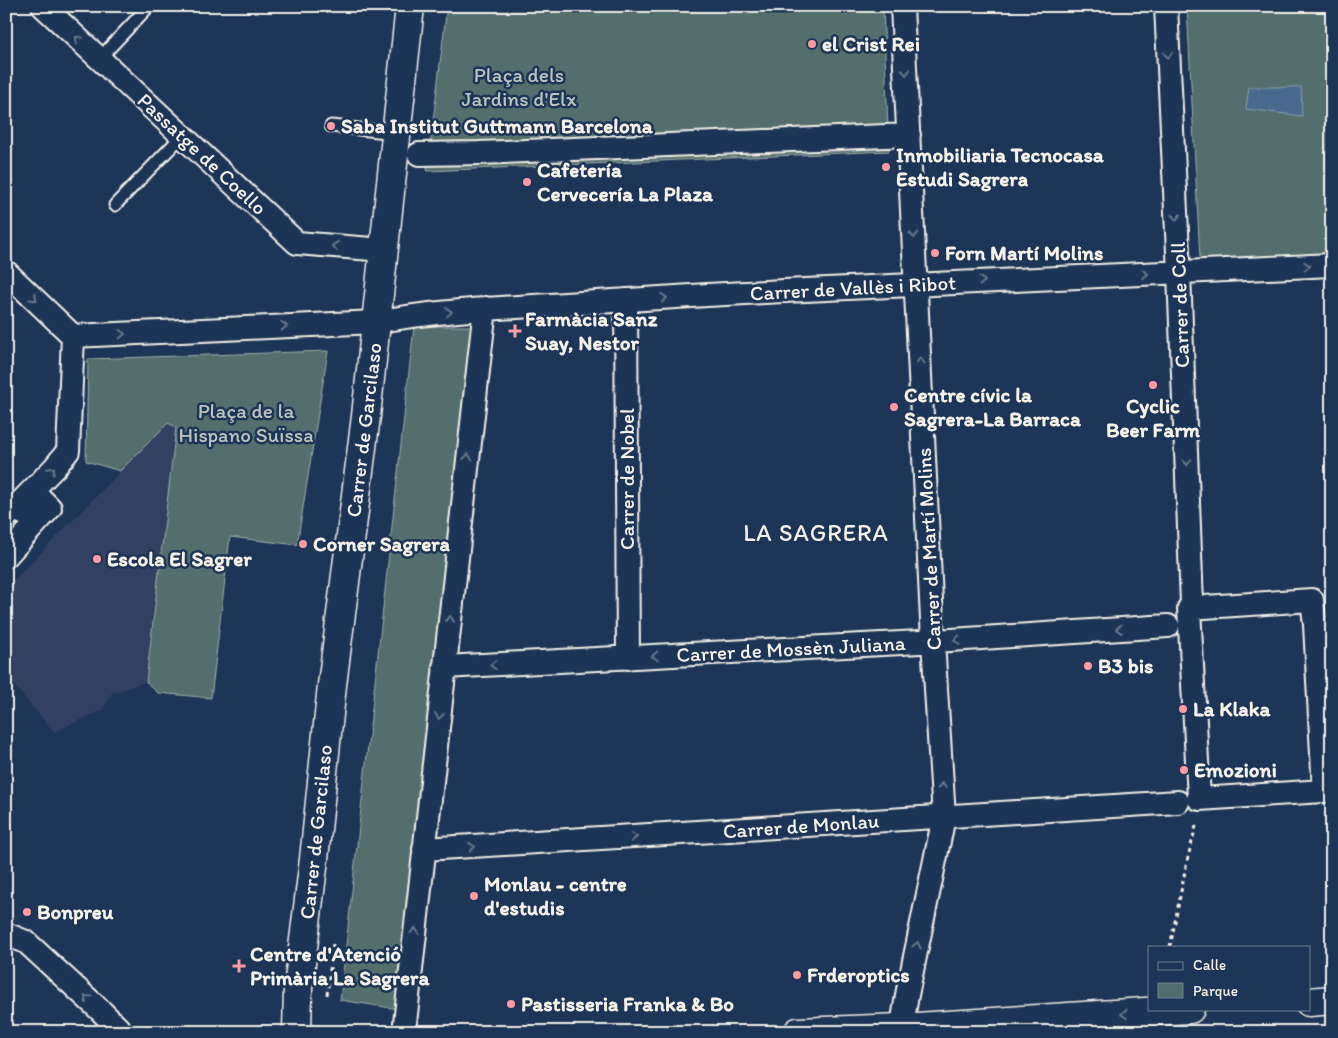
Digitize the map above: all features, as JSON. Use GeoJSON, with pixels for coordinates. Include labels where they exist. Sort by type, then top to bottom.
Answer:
{"type":"FeatureCollection","features":[{"type":"Feature","properties":{"kind":"street","name":"Passatge de Coello"},"geometry":{"type":"LineString","coordinates":[[43,6],[297,243],[384,250]]}},
{"type":"Feature","properties":{"kind":"street","name":"Carrer de Garcilaso"},"geometry":{"type":"LineString","coordinates":[[297,1032],[298,988],[314,859],[332,685],[366,416],[410,6]]}},
{"type":"Feature","properties":{"kind":"street","name":"Carrer de Martí Molins"},"geometry":{"type":"LineString","coordinates":[[901,1030],[944,817],[933,641],[902,6]]}},
{"type":"Feature","properties":{"kind":"street","name":"Carrer de Coll"},"geometry":{"type":"LineString","coordinates":[[1166,6],[1192,604]]}},
{"type":"Feature","properties":{"kind":"street"},"geometry":{"type":"LineString","coordinates":[[419,154],[909,135]]}},
{"type":"Feature","properties":{"kind":"street","name":"Carrer de Vallès i Ribot"},"geometry":{"type":"LineString","coordinates":[[73,336],[376,322],[401,317],[485,308],[626,300],[916,284],[1332,265]]}},
{"type":"Feature","properties":{"kind":"street"},"geometry":{"type":"LineString","coordinates":[[6,272],[73,336],[68,451],[6,518]]}},
{"type":"Feature","properties":{"kind":"street","name":"Carrer de Nobel"},"geometry":{"type":"LineString","coordinates":[[626,300],[628,658]]}},
{"type":"Feature","properties":{"kind":"street"},"geometry":{"type":"LineString","coordinates":[[404,1032],[485,308]]}},
{"type":"Feature","properties":{"kind":"street"},"geometry":{"type":"LineString","coordinates":[[6,530],[39,496],[50,508],[6,556]]}},
{"type":"Feature","properties":{"kind":"street"},"geometry":{"type":"LineString","coordinates":[[1312,600],[1323,616],[1324,791],[1199,799],[1189,608],[1312,600]]}},
{"type":"Feature","properties":{"kind":"street","name":"Carrer de Mossèn Juliana"},"geometry":{"type":"LineString","coordinates":[[444,667],[933,641],[1168,626]]}},
{"type":"Feature","properties":{"kind":"street","name":"Carrer de Monlau"},"geometry":{"type":"LineString","coordinates":[[424,850],[1178,802]]}},
{"type":"Feature","properties":{"kind":"street"},"geometry":{"type":"LineString","coordinates":[[6,924],[16,938],[101,1011],[122,1032]]}},
{"type":"Feature","properties":{"kind":"street"},"geometry":{"type":"LineString","coordinates":[[1310,1002],[1332,1000]]}},
{"type":"Feature","properties":{"kind":"street"},"geometry":{"type":"LineString","coordinates":[[798,1032],[901,1030],[1176,1010]]}},
{"type":"Feature","properties":{"kind":"lane"},"geometry":{"type":"LineString","coordinates":[[99,59],[149,6]]}},
{"type":"Feature","properties":{"kind":"lane"},"geometry":{"type":"LineString","coordinates":[[331,126],[396,133]]}},
{"type":"Feature","properties":{"kind":"lane"},"geometry":{"type":"LineString","coordinates":[[115,205],[182,136]]}},
{"type":"Feature","properties":{"kind":"path"},"geometry":{"type":"LineString","coordinates":[[1170,946],[1197,821]]}},
{"type":"Feature","properties":{"kind":"shaded area"},"geometry":{"type":"Polygon","coordinates":[[[1249,87],[1301,87],[1302,116],[1246,109],[1249,87]]]}},
{"type":"Feature","properties":{"kind":"shaded area","name":"Escola El Sagrer"},"geometry":{"type":"Polygon","coordinates":[[[168,423],[176,427],[146,682],[112,693],[103,710],[54,732],[6,676],[6,588],[168,423]]]}},
{"type":"Feature","properties":{"kind":"green space","name":"Plaça dels Jardins d'Elx"},"geometry":{"type":"Polygon","coordinates":[[[447,6],[883,6],[889,151],[427,171],[447,6]]]}},
{"type":"Feature","properties":{"kind":"green space"},"geometry":{"type":"Polygon","coordinates":[[[1187,6],[1332,6],[1332,255],[1200,259],[1187,6]]]}},
{"type":"Feature","properties":{"kind":"green space"},"geometry":{"type":"Polygon","coordinates":[[[414,326],[477,326],[398,1009],[340,1000],[414,326]]]}},
{"type":"Feature","properties":{"kind":"green space","name":"Plaça de la Hispano Suïssa"},"geometry":{"type":"Polygon","coordinates":[[[328,351],[297,545],[230,537],[211,698],[158,693],[146,682],[176,427],[168,423],[120,471],[86,461],[88,359],[328,351]]]}},
{"type":"Feature","properties":{"kind":"place","name":"el Crist Rei"},"geometry":{"type":"Point","coordinates":[812,44]}},
{"type":"Feature","properties":{"kind":"place","name":"Saba Institut Guttmann Barcelona"},"geometry":{"type":"Point","coordinates":[331,126]}},
{"type":"Feature","properties":{"kind":"place","name":"Inmobiliaria Tecnocasa Estudi Sagrera"},"geometry":{"type":"Point","coordinates":[886,167]}},
{"type":"Feature","properties":{"kind":"place","name":"Cafetería Cervecería La Plaza"},"geometry":{"type":"Point","coordinates":[527,182]}},
{"type":"Feature","properties":{"kind":"place","name":"Forn Martí Molins"},"geometry":{"type":"Point","coordinates":[935,253]}},
{"type":"Feature","properties":{"kind":"place","name":"Farmàcia Sanz Suay, Nestor"},"geometry":{"type":"Point","coordinates":[515,331]}},
{"type":"Feature","properties":{"kind":"place","name":"Cyclic Beer Farm"},"geometry":{"type":"Point","coordinates":[1153,385]}},
{"type":"Feature","properties":{"kind":"place","name":"Centre cívic la Sagrera-La Barraca"},"geometry":{"type":"Point","coordinates":[894,407]}},
{"type":"Feature","properties":{"kind":"place","name":"Corner Sagrera"},"geometry":{"type":"Point","coordinates":[303,544]}},
{"type":"Feature","properties":{"kind":"place","name":"Escola El Sagrer"},"geometry":{"type":"Point","coordinates":[97,559]}},
{"type":"Feature","properties":{"kind":"place","name":"B3 bis"},"geometry":{"type":"Point","coordinates":[1088,666]}},
{"type":"Feature","properties":{"kind":"place","name":"La Klaka"},"geometry":{"type":"Point","coordinates":[1183,709]}},
{"type":"Feature","properties":{"kind":"place","name":"Emozioni"},"geometry":{"type":"Point","coordinates":[1184,770]}},
{"type":"Feature","properties":{"kind":"place","name":"Monlau - centre d'estudis"},"geometry":{"type":"Point","coordinates":[474,896]}},
{"type":"Feature","properties":{"kind":"place","name":"Bonpreu"},"geometry":{"type":"Point","coordinates":[27,912]}},
{"type":"Feature","properties":{"kind":"place","name":"Centre d'Atenció Primària La Sagrera"},"geometry":{"type":"Point","coordinates":[239,966]}},
{"type":"Feature","properties":{"kind":"place","name":"Frderoptics"},"geometry":{"type":"Point","coordinates":[797,975]}},
{"type":"Feature","properties":{"kind":"place","name":"Pastisseria Franka & Bo"},"geometry":{"type":"Point","coordinates":[511,1004]}},
{"type":"Feature","properties":{"kind":"district","name":"LA SAGRERA"},"geometry":{"type":"Point","coordinates":[816,533]}}]}
